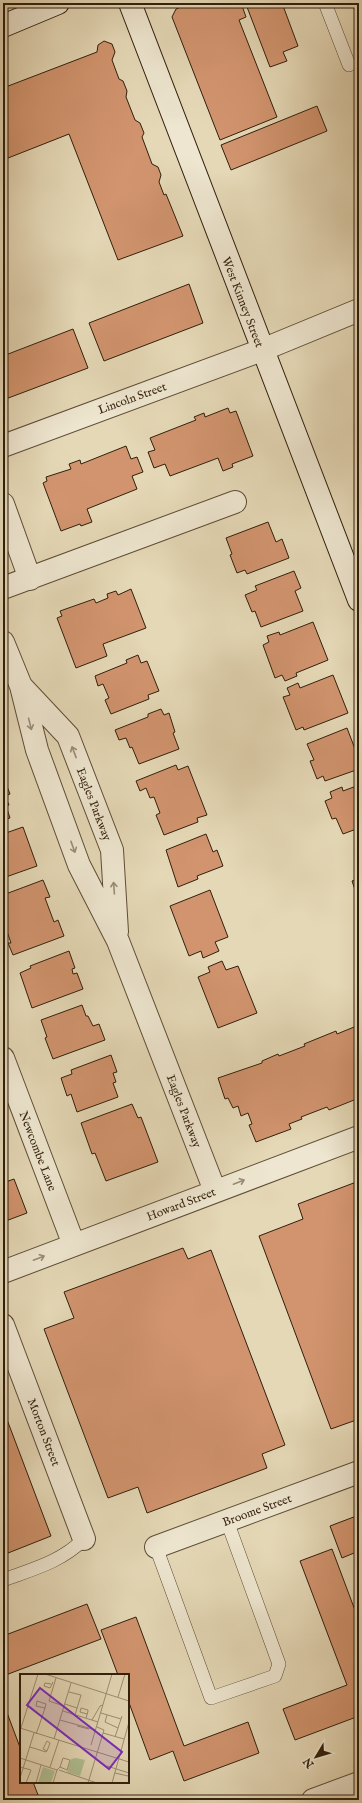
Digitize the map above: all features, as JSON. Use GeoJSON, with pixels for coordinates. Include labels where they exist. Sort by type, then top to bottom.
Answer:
{"type":"FeatureCollection","features":[{"type":"Feature","properties":{"kind":"street"},"geometry":{"type":"LineString","coordinates":[[3,26],[58,3]]}},
{"type":"Feature","properties":{"kind":"street","name":"West Kinney Street"},"geometry":{"type":"LineString","coordinates":[[130,3],[359,600]]}},
{"type":"Feature","properties":{"kind":"street","name":"Lincoln Street"},"geometry":{"type":"LineString","coordinates":[[3,446],[262,350],[359,310]]}},
{"type":"Feature","properties":{"kind":"street"},"geometry":{"type":"LineString","coordinates":[[3,588],[235,502]]}},
{"type":"Feature","properties":{"kind":"street"},"geometry":{"type":"LineString","coordinates":[[3,504],[30,579]]}},
{"type":"Feature","properties":{"kind":"street","name":"Eagles Parkway"},"geometry":{"type":"LineString","coordinates":[[3,642],[21,686],[37,750],[79,865],[118,941],[215,1191]]}},
{"type":"Feature","properties":{"kind":"street","name":"Eagles Parkway"},"geometry":{"type":"LineString","coordinates":[[21,686],[68,736],[112,850],[118,941]]}},
{"type":"Feature","properties":{"kind":"street","name":"Newcombe Lane"},"geometry":{"type":"LineString","coordinates":[[3,1058],[74,1245]]}},
{"type":"Feature","properties":{"kind":"street","name":"Howard Street"},"geometry":{"type":"LineString","coordinates":[[3,1272],[359,1137]]}},
{"type":"Feature","properties":{"kind":"street","name":"Morton Street"},"geometry":{"type":"LineString","coordinates":[[3,1325],[84,1539]]}},
{"type":"Feature","properties":{"kind":"street","name":"Broome Street"},"geometry":{"type":"LineString","coordinates":[[156,1548],[359,1472]]}},
{"type":"Feature","properties":{"kind":"street"},"geometry":{"type":"LineString","coordinates":[[313,1800],[359,1783]]}},
{"type":"Feature","properties":{"kind":"lane"},"geometry":{"type":"LineString","coordinates":[[325,3],[349,65]]}},
{"type":"Feature","properties":{"kind":"lane"},"geometry":{"type":"LineString","coordinates":[[156,1548],[211,1698],[275,1676],[279,1664],[226,1521]]}},
{"type":"Feature","properties":{"kind":"lane"},"geometry":{"type":"LineString","coordinates":[[3,1580],[51,1562],[72,1551],[84,1539]]}},
{"type":"Feature","properties":{"kind":"building"},"geometry":{"type":"Polygon","coordinates":[[[190,3],[241,3],[246,17],[239,20],[277,117],[220,140],[172,17],[176,9],[190,3]]]}},
{"type":"Feature","properties":{"kind":"building"},"geometry":{"type":"Polygon","coordinates":[[[259,3],[282,3],[298,46],[283,52],[287,61],[270,67],[247,7],[259,3]]]}},
{"type":"Feature","properties":{"kind":"building"},"geometry":{"type":"Polygon","coordinates":[[[352,3],[359,3],[359,22],[352,3]]]}},
{"type":"Feature","properties":{"kind":"building"},"geometry":{"type":"Polygon","coordinates":[[[104,41],[112,44],[115,52],[112,60],[119,79],[123,81],[127,91],[126,97],[135,120],[140,123],[144,133],[142,137],[152,164],[158,167],[161,175],[159,182],[164,195],[166,194],[183,236],[118,260],[69,134],[3,160],[3,88],[97,52],[98,45],[104,41]]]}},
{"type":"Feature","properties":{"kind":"building"},"geometry":{"type":"Polygon","coordinates":[[[317,106],[327,131],[231,170],[221,145],[317,106]]]}},
{"type":"Feature","properties":{"kind":"building"},"geometry":{"type":"Polygon","coordinates":[[[189,284],[203,323],[104,361],[89,323],[189,284]]]}},
{"type":"Feature","properties":{"kind":"building"},"geometry":{"type":"Polygon","coordinates":[[[73,329],[88,368],[3,400],[3,356],[73,329]]]}},
{"type":"Feature","properties":{"kind":"building"},"geometry":{"type":"Polygon","coordinates":[[[228,408],[230,413],[236,411],[253,456],[232,464],[233,467],[223,471],[218,458],[170,476],[165,464],[154,468],[148,452],[155,450],[150,438],[196,420],[194,417],[204,413],[205,417],[228,408]]]}},
{"type":"Feature","properties":{"kind":"building"},"geometry":{"type":"Polygon","coordinates":[[[126,446],[131,459],[137,457],[143,472],[132,476],[137,489],[87,509],[92,522],[81,526],[80,524],[61,531],[43,483],[47,481],[46,477],[71,469],[69,464],[80,460],[81,464],[126,446]]]}},
{"type":"Feature","properties":{"kind":"building"},"geometry":{"type":"Polygon","coordinates":[[[268,522],[276,542],[282,539],[289,558],[247,574],[245,570],[237,573],[230,555],[232,554],[226,538],[268,522]]]}},
{"type":"Feature","properties":{"kind":"building"},"geometry":{"type":"Polygon","coordinates":[[[294,571],[301,588],[295,591],[303,611],[261,627],[255,611],[252,612],[245,595],[257,590],[255,586],[294,571]]]}},
{"type":"Feature","properties":{"kind":"building"},"geometry":{"type":"Polygon","coordinates":[[[131,589],[146,628],[103,644],[107,656],[76,668],[57,618],[62,616],[60,611],[94,599],[96,603],[108,598],[107,594],[116,591],[118,595],[131,589]]]}},
{"type":"Feature","properties":{"kind":"building"},"geometry":{"type":"Polygon","coordinates":[[[313,622],[328,660],[296,673],[297,676],[285,681],[282,675],[275,678],[263,645],[269,642],[267,636],[279,632],[280,635],[313,622]]]}},
{"type":"Feature","properties":{"kind":"building"},"geometry":{"type":"Polygon","coordinates":[[[138,655],[141,663],[147,661],[159,691],[148,695],[149,699],[111,714],[105,700],[109,698],[103,684],[98,686],[95,676],[127,663],[126,660],[138,655]]]}},
{"type":"Feature","properties":{"kind":"building"},"geometry":{"type":"Polygon","coordinates":[[[333,675],[348,713],[304,730],[303,727],[296,730],[283,697],[290,695],[287,688],[298,683],[300,688],[333,675]]]}},
{"type":"Feature","properties":{"kind":"building"},"geometry":{"type":"Polygon","coordinates":[[[161,709],[164,715],[169,713],[175,732],[173,733],[179,749],[139,764],[132,747],[130,748],[126,738],[119,740],[115,730],[148,717],[148,714],[161,709]]]}},
{"type":"Feature","properties":{"kind":"building"},"geometry":{"type":"Polygon","coordinates":[[[347,728],[355,749],[359,748],[359,769],[325,781],[323,776],[317,779],[310,761],[314,760],[307,744],[347,728]]]}},
{"type":"Feature","properties":{"kind":"building"},"geometry":{"type":"Polygon","coordinates":[[[176,765],[178,770],[188,766],[207,815],[197,818],[198,822],[164,835],[156,815],[160,813],[154,797],[150,798],[146,788],[140,791],[136,781],[176,765]]]}},
{"type":"Feature","properties":{"kind":"building"},"geometry":{"type":"Polygon","coordinates":[[[3,776],[10,794],[5,796],[9,805],[6,806],[10,818],[3,820],[3,776]]]}},
{"type":"Feature","properties":{"kind":"building"},"geometry":{"type":"Polygon","coordinates":[[[359,785],[359,828],[343,834],[336,818],[332,819],[325,801],[332,798],[330,792],[342,787],[343,791],[359,785]]]}},
{"type":"Feature","properties":{"kind":"building"},"geometry":{"type":"Polygon","coordinates":[[[23,827],[37,866],[3,878],[3,834],[23,827]]]}},
{"type":"Feature","properties":{"kind":"building"},"geometry":{"type":"Polygon","coordinates":[[[206,834],[213,852],[217,850],[223,866],[197,876],[198,879],[178,887],[166,850],[206,834]]]}},
{"type":"Feature","properties":{"kind":"building"},"geometry":{"type":"Polygon","coordinates":[[[359,878],[359,911],[355,900],[358,898],[352,881],[359,878]]]}},
{"type":"Feature","properties":{"kind":"building"},"geometry":{"type":"Polygon","coordinates":[[[43,880],[50,897],[45,898],[54,922],[58,920],[64,936],[13,955],[8,943],[11,943],[3,920],[3,895],[43,880]]]}},
{"type":"Feature","properties":{"kind":"building"},"geometry":{"type":"Polygon","coordinates":[[[210,890],[228,937],[215,942],[219,951],[203,958],[201,951],[189,956],[170,906],[210,890]]]}},
{"type":"Feature","properties":{"kind":"building"},"geometry":{"type":"Polygon","coordinates":[[[69,951],[75,968],[72,969],[73,974],[77,973],[83,989],[32,1008],[20,973],[31,968],[30,966],[69,951]]]}},
{"type":"Feature","properties":{"kind":"building"},"geometry":{"type":"Polygon","coordinates":[[[222,961],[226,970],[238,966],[257,1013],[218,1028],[198,977],[210,972],[208,967],[222,961]]]}},
{"type":"Feature","properties":{"kind":"building"},"geometry":{"type":"Polygon","coordinates":[[[82,1005],[86,1016],[88,1016],[93,1026],[99,1024],[105,1040],[53,1059],[45,1038],[47,1037],[41,1020],[82,1005]]]}},
{"type":"Feature","properties":{"kind":"building"},"geometry":{"type":"Polygon","coordinates":[[[359,1025],[359,1098],[329,1110],[327,1107],[301,1117],[302,1119],[289,1124],[291,1129],[256,1142],[249,1125],[252,1124],[248,1113],[241,1116],[238,1106],[233,1108],[228,1098],[225,1099],[218,1078],[262,1063],[262,1061],[278,1054],[279,1056],[305,1046],[304,1044],[336,1031],[337,1034],[359,1025]]]}},
{"type":"Feature","properties":{"kind":"building"},"geometry":{"type":"Polygon","coordinates":[[[111,1055],[117,1072],[113,1073],[116,1082],[113,1083],[118,1097],[77,1112],[71,1094],[67,1096],[61,1078],[72,1074],[71,1070],[111,1055]]]}},
{"type":"Feature","properties":{"kind":"building"},"geometry":{"type":"Polygon","coordinates":[[[132,1104],[138,1118],[141,1117],[158,1162],[106,1181],[95,1153],[92,1154],[81,1123],[132,1104]]]}},
{"type":"Feature","properties":{"kind":"building"},"geometry":{"type":"Polygon","coordinates":[[[14,1179],[27,1213],[3,1222],[3,1183],[14,1179]]]}},
{"type":"Feature","properties":{"kind":"building"},"geometry":{"type":"Polygon","coordinates":[[[359,1181],[359,1419],[331,1429],[259,1236],[303,1219],[298,1204],[359,1181]]]}},
{"type":"Feature","properties":{"kind":"building"},"geometry":{"type":"Polygon","coordinates":[[[183,1248],[188,1259],[211,1250],[285,1445],[262,1454],[267,1468],[147,1513],[138,1487],[108,1498],[44,1329],[74,1318],[64,1292],[183,1248]]]}},
{"type":"Feature","properties":{"kind":"building"},"geometry":{"type":"Polygon","coordinates":[[[3,1409],[51,1536],[3,1555],[3,1409]]]}},
{"type":"Feature","properties":{"kind":"building"},"geometry":{"type":"Polygon","coordinates":[[[359,1515],[359,1551],[342,1558],[330,1526],[359,1515]]]}},
{"type":"Feature","properties":{"kind":"building"},"geometry":{"type":"Polygon","coordinates":[[[332,1549],[359,1621],[359,1716],[295,1740],[283,1709],[347,1685],[300,1561],[332,1549]]]}},
{"type":"Feature","properties":{"kind":"building"},"geometry":{"type":"Polygon","coordinates":[[[87,1604],[101,1639],[3,1676],[3,1636],[87,1604]]]}},
{"type":"Feature","properties":{"kind":"building"},"geometry":{"type":"Polygon","coordinates":[[[136,1617],[184,1746],[248,1722],[259,1753],[184,1781],[173,1751],[150,1760],[129,1703],[129,1674],[118,1674],[101,1630],[136,1617]]]}},
{"type":"Feature","properties":{"kind":"building"},"geometry":{"type":"Polygon","coordinates":[[[3,1702],[20,1747],[20,1783],[33,1783],[40,1800],[3,1800],[3,1702]]]}}]}
